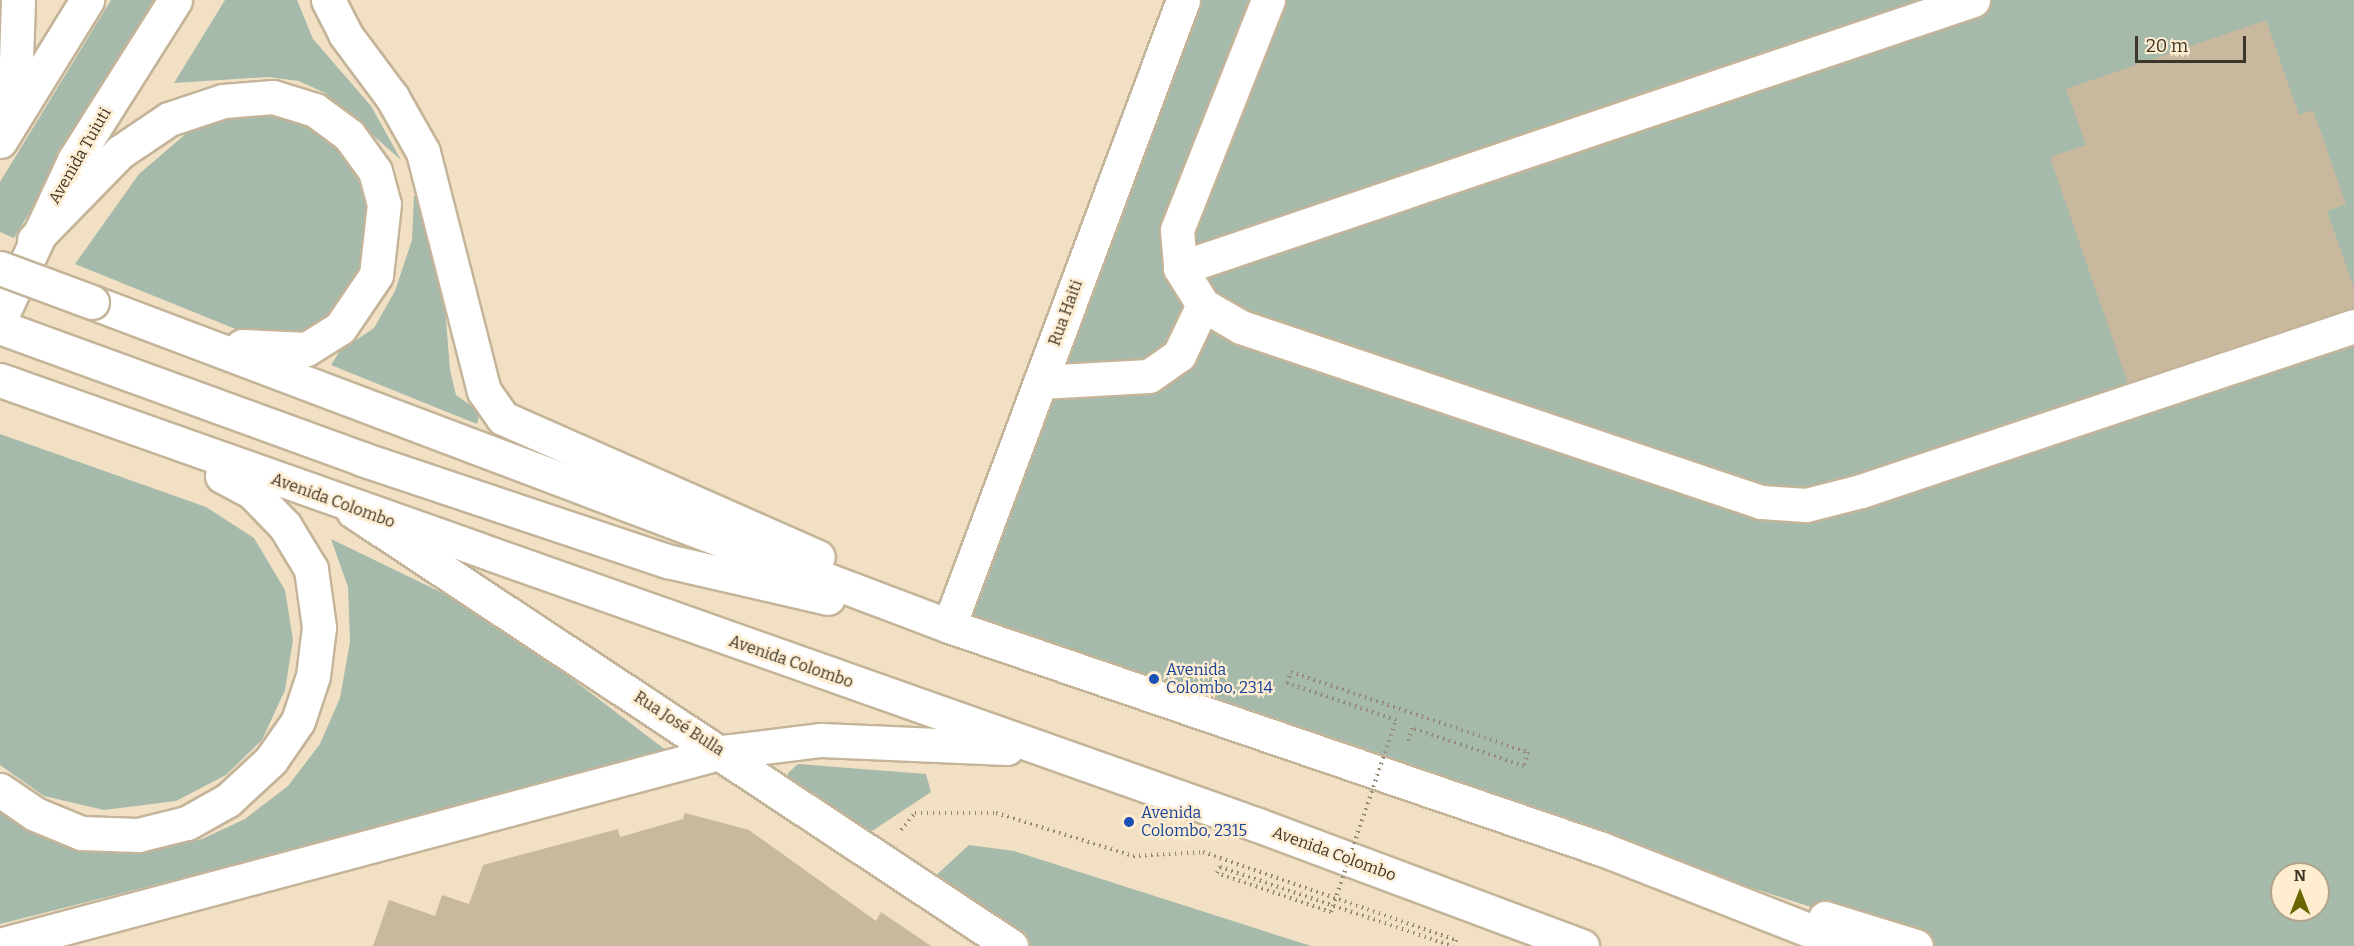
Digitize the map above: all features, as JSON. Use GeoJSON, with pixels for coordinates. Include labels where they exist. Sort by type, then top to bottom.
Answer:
{"type":"FeatureCollection","features":[{"type":"Feature","properties":{"kind":"main road"},"geometry":{"type":"LineString","coordinates":[[0,124],[16,61],[18,0]]}},
{"type":"Feature","properties":{"kind":"main road"},"geometry":{"type":"LineString","coordinates":[[0,141],[87,0]]}},
{"type":"Feature","properties":{"kind":"main road","name":"Avenida Tuiuti"},"geometry":{"type":"LineString","coordinates":[[0,319],[34,240],[74,160],[175,0]]}},
{"type":"Feature","properties":{"kind":"main road"},"geometry":{"type":"LineString","coordinates":[[328,0],[345,34],[392,98],[423,152],[484,391],[503,418],[526,432],[775,535],[950,626]]}},
{"type":"Feature","properties":{"kind":"main road","name":"Rua Haiti"},"geometry":{"type":"LineString","coordinates":[[950,626],[1183,0]]}},
{"type":"Feature","properties":{"kind":"main road"},"geometry":{"type":"LineString","coordinates":[[1268,0],[1177,230],[1180,268],[1203,305],[1241,327],[1761,502],[1806,505],[2354,326]]}},
{"type":"Feature","properties":{"kind":"main road"},"geometry":{"type":"LineString","coordinates":[[1180,268],[1973,0]]}},
{"type":"Feature","properties":{"kind":"main road"},"geometry":{"type":"LineString","coordinates":[[34,240],[120,152],[169,119],[224,100],[273,98],[315,110],[349,135],[375,171],[384,204],[376,275],[362,302],[340,328],[306,349],[264,350],[189,337]]}},
{"type":"Feature","properties":{"kind":"main road"},"geometry":{"type":"LineString","coordinates":[[0,268],[189,337],[950,626],[1602,849],[1916,946]]}},
{"type":"Feature","properties":{"kind":"main road"},"geometry":{"type":"LineString","coordinates":[[1040,382],[1149,376],[1179,356],[1203,305]]}},
{"type":"Feature","properties":{"kind":"main road"},"geometry":{"type":"LineString","coordinates":[[0,327],[77,357],[668,561],[950,626]]}},
{"type":"Feature","properties":{"kind":"main road","name":"Avenida Colombo"},"geometry":{"type":"LineString","coordinates":[[0,380],[344,505],[1043,750],[1582,946]]}},
{"type":"Feature","properties":{"kind":"main road"},"geometry":{"type":"LineString","coordinates":[[0,790],[35,814],[81,833],[138,835],[187,823],[228,800],[271,759],[298,721],[313,676],[319,627],[311,569],[285,526],[252,492],[150,435]]}},
{"type":"Feature","properties":{"kind":"main road","name":"Rua José Bulla"},"geometry":{"type":"LineString","coordinates":[[344,505],[723,752],[1011,946]]}},
{"type":"Feature","properties":{"kind":"main road"},"geometry":{"type":"LineString","coordinates":[[0,945],[65,937],[723,752],[821,740],[1043,750]]}},
{"type":"Feature","properties":{"kind":"main road"},"geometry":{"type":"LineString","coordinates":[[1602,849],[1850,946]]}},
{"type":"Feature","properties":{"kind":"path"},"geometry":{"type":"LineString","coordinates":[[881,857],[915,813],[996,813],[1133,856],[1203,852],[1456,940],[1453,946],[1220,867],[1217,873],[1331,912],[1396,720],[1287,683],[1291,672],[1528,752],[1524,766],[1412,728],[1397,778]]}},
{"type":"Feature","properties":{"kind":"green space"},"geometry":{"type":"Polygon","coordinates":[[[111,0],[159,0],[14,238],[0,232],[0,182],[111,0]]]}},
{"type":"Feature","properties":{"kind":"green space"},"geometry":{"type":"Polygon","coordinates":[[[225,0],[297,0],[313,39],[371,106],[401,160],[325,93],[299,81],[268,77],[174,83],[225,0]]]}},
{"type":"Feature","properties":{"kind":"green space"},"geometry":{"type":"Polygon","coordinates":[[[1187,0],[2354,0],[2354,946],[1930,946],[950,626],[1187,0]]]}},
{"type":"Feature","properties":{"kind":"green space"},"geometry":{"type":"Polygon","coordinates":[[[273,109],[324,130],[357,166],[375,217],[371,263],[347,300],[314,331],[265,341],[75,264],[139,174],[195,126],[225,112],[273,109]]]}},
{"type":"Feature","properties":{"kind":"green space"},"geometry":{"type":"Polygon","coordinates":[[[422,192],[442,270],[450,370],[456,395],[480,412],[477,424],[331,365],[340,351],[374,328],[395,291],[412,240],[414,196],[422,192]]]}},
{"type":"Feature","properties":{"kind":"green space"},"geometry":{"type":"Polygon","coordinates":[[[0,434],[206,507],[254,538],[285,590],[293,640],[285,690],[262,740],[226,775],[176,801],[104,810],[44,796],[0,765],[0,434]]]}},
{"type":"Feature","properties":{"kind":"green space"},"geometry":{"type":"Polygon","coordinates":[[[331,539],[488,615],[671,754],[0,924],[0,810],[49,838],[99,850],[153,851],[202,839],[245,819],[288,786],[320,744],[340,698],[350,642],[348,587],[331,539]]]}},
{"type":"Feature","properties":{"kind":"green space"},"geometry":{"type":"Polygon","coordinates":[[[798,764],[926,774],[931,792],[872,831],[789,784],[788,773],[798,764]]]}},
{"type":"Feature","properties":{"kind":"green space"},"geometry":{"type":"Polygon","coordinates":[[[969,845],[1014,851],[1311,946],[1032,946],[931,880],[969,845]]]}},
{"type":"Feature","properties":{"kind":"building"},"geometry":{"type":"Polygon","coordinates":[[[2266,20],[2299,115],[2313,110],[2346,204],[2327,211],[2354,288],[2354,307],[2128,384],[2050,157],[2086,145],[2066,89],[2266,20]]]}},
{"type":"Feature","properties":{"kind":"building"},"geometry":{"type":"Polygon","coordinates":[[[685,813],[749,830],[876,921],[881,912],[931,946],[373,946],[389,900],[435,916],[442,895],[469,904],[483,865],[618,829],[620,837],[683,819],[685,813]]]}},
{"type":"Feature","properties":{"kind":"place","name":"Avenida Colombo, 2314"},"geometry":{"type":"Point","coordinates":[1154,679]}},
{"type":"Feature","properties":{"kind":"place","name":"Avenida Colombo, 2315"},"geometry":{"type":"Point","coordinates":[1129,822]}}]}
